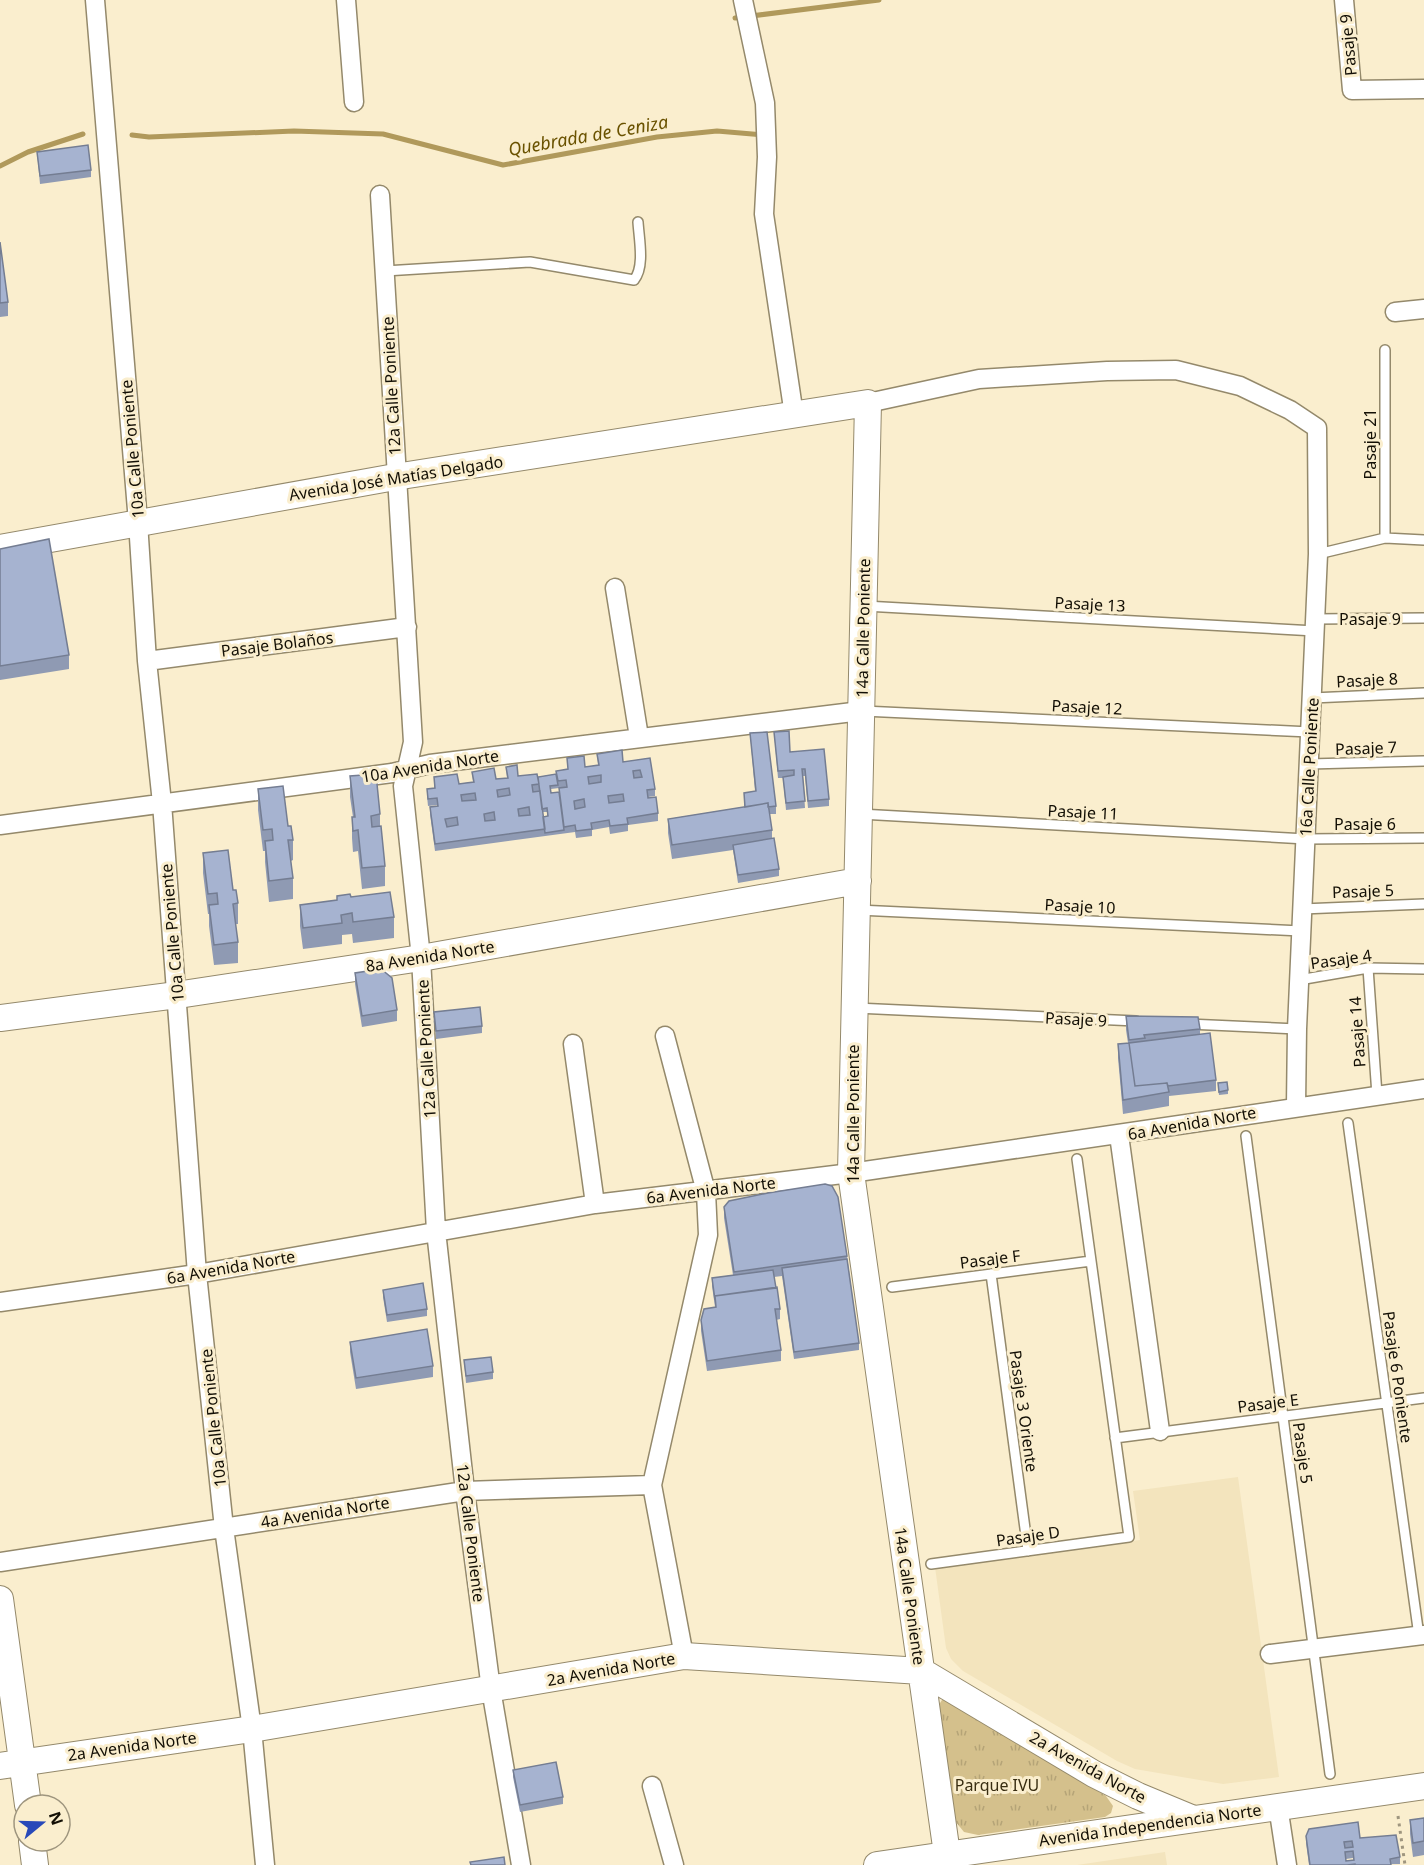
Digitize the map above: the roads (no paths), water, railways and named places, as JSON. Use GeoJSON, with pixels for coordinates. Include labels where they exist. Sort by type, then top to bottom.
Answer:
{"type":"FeatureCollection","features":[{"type":"Feature","properties":{"kind":"street","name":"10a Calle Poniente"},"geometry":{"type":"LineString","coordinates":[[95,0],[138,522],[147,661],[162,803],[197,1274],[224,1528],[252,1729],[265,1865]]}},
{"type":"Feature","properties":{"kind":"street"},"geometry":{"type":"LineString","coordinates":[[346,0],[354,102]]}},
{"type":"Feature","properties":{"kind":"street"},"geometry":{"type":"LineString","coordinates":[[743,0],[765,103],[767,157],[764,214],[794,415]]}},
{"type":"Feature","properties":{"kind":"street","name":"Pasaje 9"},"geometry":{"type":"LineString","coordinates":[[1344,0],[1352,90],[1424,89]]}},
{"type":"Feature","properties":{"kind":"street","name":"12a Calle Poniente"},"geometry":{"type":"LineString","coordinates":[[380,195],[395,477],[407,627],[413,742],[403,786],[421,958],[436,1231],[465,1491],[491,1689],[521,1865]]}},
{"type":"Feature","properties":{"kind":"street"},"geometry":{"type":"LineString","coordinates":[[1395,312],[1424,309]]}},
{"type":"Feature","properties":{"kind":"street","name":"16a Calle Poniente"},"geometry":{"type":"LineString","coordinates":[[868,403],[979,379],[1107,371],[1176,370],[1240,386],[1290,410],[1317,428],[1318,554],[1297,1029],[1296,1106]]}},
{"type":"Feature","properties":{"kind":"street","name":"Avenida José Matías Delgado"},"geometry":{"type":"LineString","coordinates":[[0,548],[395,477],[868,403]]}},
{"type":"Feature","properties":{"kind":"street","name":"14a Calle Poniente"},"geometry":{"type":"LineString","coordinates":[[868,403],[851,1173],[947,1854]]}},
{"type":"Feature","properties":{"kind":"street"},"geometry":{"type":"LineString","coordinates":[[615,588],[639,737]]}},
{"type":"Feature","properties":{"kind":"street","name":"Pasaje Bolaños"},"geometry":{"type":"LineString","coordinates":[[147,661],[407,627]]}},
{"type":"Feature","properties":{"kind":"street","name":"10a Avenida Norte"},"geometry":{"type":"LineString","coordinates":[[0,825],[406,771],[430,764],[861,711]]}},
{"type":"Feature","properties":{"kind":"street","name":"8a Avenida Norte"},"geometry":{"type":"LineString","coordinates":[[0,1018],[177,995],[421,958],[858,881]]}},
{"type":"Feature","properties":{"kind":"street"},"geometry":{"type":"LineString","coordinates":[[665,1036],[706,1192],[708,1235],[652,1485],[684,1656]]}},
{"type":"Feature","properties":{"kind":"street"},"geometry":{"type":"LineString","coordinates":[[573,1044],[595,1204]]}},
{"type":"Feature","properties":{"kind":"street","name":"6a Avenida Norte"},"geometry":{"type":"LineString","coordinates":[[0,1302],[197,1274],[595,1204],[706,1192],[1119,1136],[1296,1106],[1424,1089]]}},
{"type":"Feature","properties":{"kind":"street"},"geometry":{"type":"LineString","coordinates":[[1119,1136],[1160,1431]]}},
{"type":"Feature","properties":{"kind":"street","name":"4a Avenida Norte"},"geometry":{"type":"LineString","coordinates":[[0,1562],[465,1491],[652,1485]]}},
{"type":"Feature","properties":{"kind":"street"},"geometry":{"type":"LineString","coordinates":[[0,1599],[11,1764],[22,1793]]}},
{"type":"Feature","properties":{"kind":"street"},"geometry":{"type":"LineString","coordinates":[[1270,1654],[1421,1636]]}},
{"type":"Feature","properties":{"kind":"street","name":"2a Avenida Norte"},"geometry":{"type":"LineString","coordinates":[[11,1764],[252,1729],[684,1656],[921,1671],[1094,1774],[1138,1797],[1191,1818]]}},
{"type":"Feature","properties":{"kind":"street"},"geometry":{"type":"LineString","coordinates":[[652,1786],[674,1865]]}},
{"type":"Feature","properties":{"kind":"street","name":"Avenida Independencia Norte"},"geometry":{"type":"LineString","coordinates":[[877,1865],[947,1854],[980,1854],[1191,1818],[1424,1786]]}},
{"type":"Feature","properties":{"kind":"street"},"geometry":{"type":"LineString","coordinates":[[1278,1806],[1287,1865]]}},
{"type":"Feature","properties":{"kind":"lane"},"geometry":{"type":"LineString","coordinates":[[385,271],[530,262],[634,280],[640,267],[638,222]]}},
{"type":"Feature","properties":{"kind":"lane","name":"Pasaje 21"},"geometry":{"type":"LineString","coordinates":[[1385,350],[1385,538]]}},
{"type":"Feature","properties":{"kind":"lane"},"geometry":{"type":"LineString","coordinates":[[1318,554],[1385,538],[1424,540]]}},
{"type":"Feature","properties":{"kind":"lane","name":"Pasaje 13"},"geometry":{"type":"LineString","coordinates":[[864,606],[1315,625]]}},
{"type":"Feature","properties":{"kind":"lane","name":"Pasaje 9"},"geometry":{"type":"LineString","coordinates":[[1315,625],[1424,618]]}},
{"type":"Feature","properties":{"kind":"lane","name":"Pasaje 8"},"geometry":{"type":"LineString","coordinates":[[1312,698],[1424,693]]}},
{"type":"Feature","properties":{"kind":"lane","name":"Pasaje 12"},"geometry":{"type":"LineString","coordinates":[[861,711],[1311,732]]}},
{"type":"Feature","properties":{"kind":"lane","name":"Pasaje 7"},"geometry":{"type":"LineString","coordinates":[[1309,764],[1424,761]]}},
{"type":"Feature","properties":{"kind":"lane","name":"Pasaje 11"},"geometry":{"type":"LineString","coordinates":[[859,814],[1306,839]]}},
{"type":"Feature","properties":{"kind":"lane","name":"Pasaje 6"},"geometry":{"type":"LineString","coordinates":[[1306,839],[1424,838]]}},
{"type":"Feature","properties":{"kind":"lane","name":"Pasaje 5"},"geometry":{"type":"LineString","coordinates":[[1302,909],[1424,904]]}},
{"type":"Feature","properties":{"kind":"lane","name":"Pasaje 10"},"geometry":{"type":"LineString","coordinates":[[858,910],[1301,931]]}},
{"type":"Feature","properties":{"kind":"lane","name":"Pasaje 4"},"geometry":{"type":"LineString","coordinates":[[1299,980],[1368,968],[1424,969]]}},
{"type":"Feature","properties":{"kind":"lane","name":"Pasaje 14"},"geometry":{"type":"LineString","coordinates":[[1368,968],[1377,1095]]}},
{"type":"Feature","properties":{"kind":"lane","name":"Pasaje 9"},"geometry":{"type":"LineString","coordinates":[[855,1008],[1142,1022]]}},
{"type":"Feature","properties":{"kind":"lane"},"geometry":{"type":"LineString","coordinates":[[1177,1023],[1297,1029]]}},
{"type":"Feature","properties":{"kind":"lane","name":"Pasaje 6 Poniente"},"geometry":{"type":"LineString","coordinates":[[1348,1123],[1421,1636]]}},
{"type":"Feature","properties":{"kind":"lane","name":"Pasaje 5"},"geometry":{"type":"LineString","coordinates":[[1246,1136],[1330,1774]]}},
{"type":"Feature","properties":{"kind":"lane"},"geometry":{"type":"LineString","coordinates":[[1077,1159],[1115,1438]]}},
{"type":"Feature","properties":{"kind":"lane","name":"Pasaje F"},"geometry":{"type":"LineString","coordinates":[[892,1287],[1091,1261]]}},
{"type":"Feature","properties":{"kind":"lane","name":"Pasaje 3 Oriente"},"geometry":{"type":"LineString","coordinates":[[991,1274],[1028,1551]]}},
{"type":"Feature","properties":{"kind":"lane","name":"Pasaje E"},"geometry":{"type":"LineString","coordinates":[[1115,1438],[1424,1398]]}},
{"type":"Feature","properties":{"kind":"lane","name":"Pasaje D"},"geometry":{"type":"LineString","coordinates":[[931,1564],[1129,1537],[1115,1438]]}},
{"type":"Feature","properties":{"kind":"waterway","name":"Quebrada de Ceniza"},"geometry":{"type":"LineString","coordinates":[[735,18],[879,0]]}},
{"type":"Feature","properties":{"kind":"waterway","name":"Quebrada de Ceniza"},"geometry":{"type":"LineString","coordinates":[[132,135],[149,137],[294,131],[383,134],[503,165],[657,137],[717,131],[764,135]]}},
{"type":"Feature","properties":{"kind":"waterway","name":"Quebrada de Ceniza"},"geometry":{"type":"LineString","coordinates":[[0,166],[28,152],[83,134]]}},
{"type":"Feature","properties":{"kind":"park label","name":"Parque IVU"},"geometry":{"type":"Point","coordinates":[997,1785]}}]}
